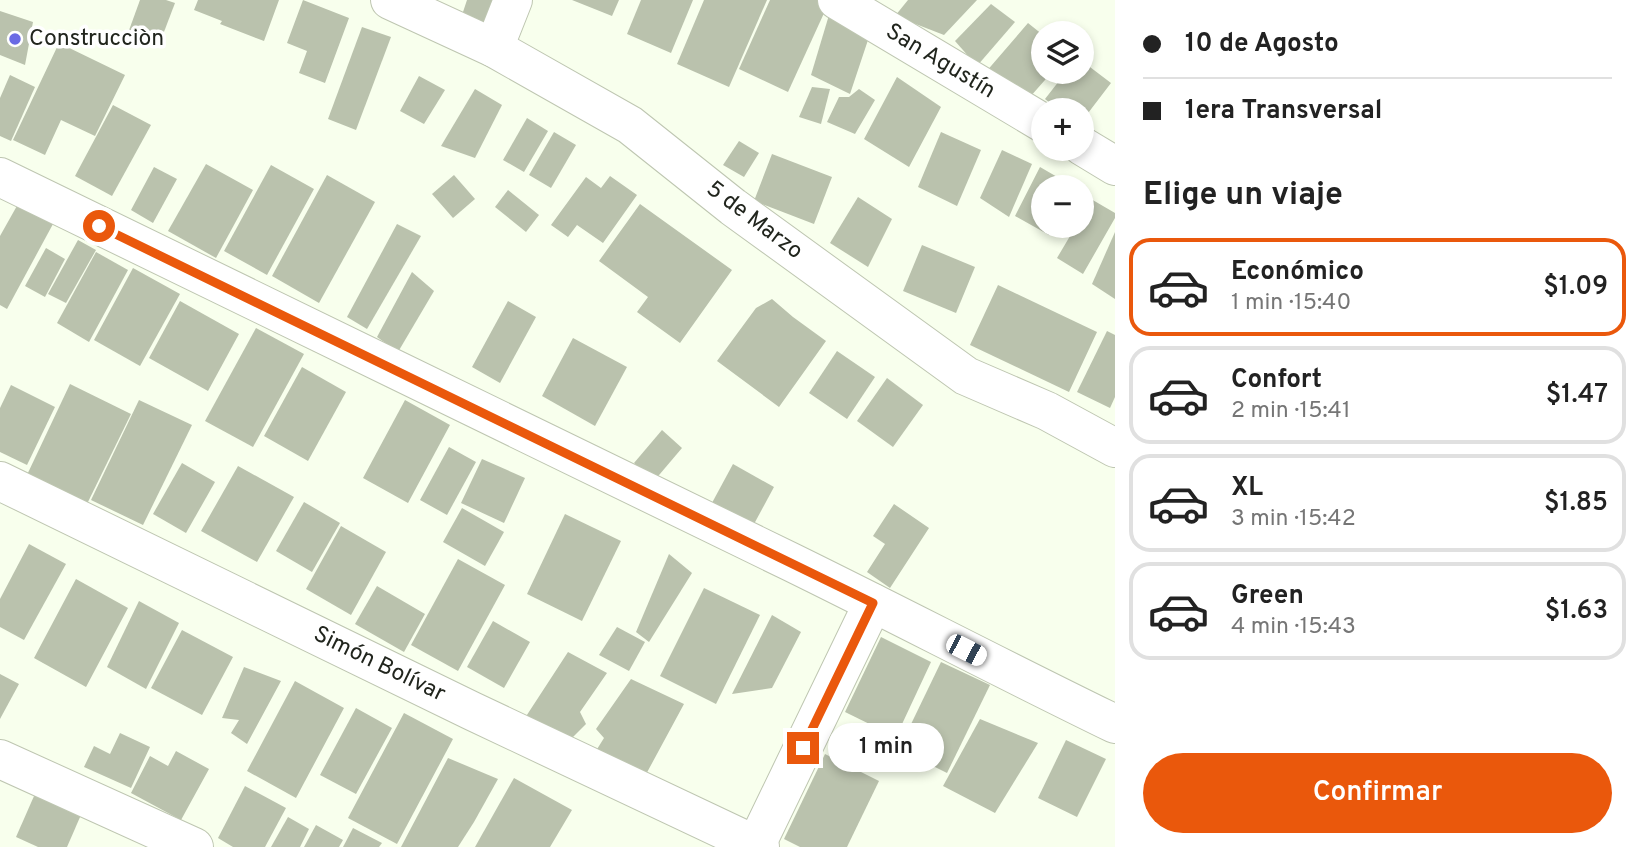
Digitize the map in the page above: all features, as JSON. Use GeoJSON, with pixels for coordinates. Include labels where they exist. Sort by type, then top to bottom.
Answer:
{"type":"FeatureCollection","features":[{"type":"Feature","properties":{"kind":"street","name":"5 de Marzo"},"geometry":{"type":"LineString","coordinates":[[390,0],[494,48],[630,125],[733,207],[967,376],[1047,411],[1115,448]]}},
{"type":"Feature","properties":{"kind":"street"},"geometry":{"type":"LineString","coordinates":[[494,48],[513,0]]}},
{"type":"Feature","properties":{"kind":"street","name":"San Agustín"},"geometry":{"type":"LineString","coordinates":[[837,0],[1031,116]]}},
{"type":"Feature","properties":{"kind":"street"},"geometry":{"type":"LineString","coordinates":[[1094,153],[1115,166]]}},
{"type":"Feature","properties":{"kind":"street"},"geometry":{"type":"LineString","coordinates":[[0,177],[1115,724]]}},
{"type":"Feature","properties":{"kind":"street","name":"Simón Bolívar"},"geometry":{"type":"LineString","coordinates":[[0,481],[460,705],[758,846]]}},
{"type":"Feature","properties":{"kind":"street"},"geometry":{"type":"LineString","coordinates":[[758,846],[873,603]]}},
{"type":"Feature","properties":{"kind":"street"},"geometry":{"type":"LineString","coordinates":[[0,759],[194,847]]}},
{"type":"Feature","properties":{"kind":"building"},"geometry":{"type":"Polygon","coordinates":[[[140,0],[166,0],[175,3],[159,45],[128,33],[140,0]]]}},
{"type":"Feature","properties":{"kind":"building"},"geometry":{"type":"Polygon","coordinates":[[[198,0],[279,0],[264,41],[220,24],[222,21],[194,10],[198,0]]]}},
{"type":"Feature","properties":{"kind":"building"},"geometry":{"type":"Polygon","coordinates":[[[303,0],[349,18],[325,83],[299,73],[307,51],[287,43],[303,0]]]}},
{"type":"Feature","properties":{"kind":"building"},"geometry":{"type":"Polygon","coordinates":[[[467,0],[499,0],[489,30],[463,12],[467,0]]]}},
{"type":"Feature","properties":{"kind":"building"},"geometry":{"type":"Polygon","coordinates":[[[572,0],[619,0],[612,16],[572,0]]]}},
{"type":"Feature","properties":{"kind":"building"},"geometry":{"type":"Polygon","coordinates":[[[641,0],[693,0],[671,53],[627,34],[641,0]]]}},
{"type":"Feature","properties":{"kind":"building"},"geometry":{"type":"Polygon","coordinates":[[[704,0],[767,0],[729,87],[677,64],[704,0]]]}},
{"type":"Feature","properties":{"kind":"building"},"geometry":{"type":"Polygon","coordinates":[[[770,0],[830,0],[788,92],[739,69],[770,0]]]}},
{"type":"Feature","properties":{"kind":"building"},"geometry":{"type":"Polygon","coordinates":[[[908,0],[977,0],[944,35],[895,16],[908,0]]]}},
{"type":"Feature","properties":{"kind":"building"},"geometry":{"type":"Polygon","coordinates":[[[991,4],[1015,22],[977,66],[955,41],[991,4]]]}},
{"type":"Feature","properties":{"kind":"building"},"geometry":{"type":"Polygon","coordinates":[[[832,5],[874,22],[850,94],[811,75],[832,5]]]}},
{"type":"Feature","properties":{"kind":"building","name":"Construcciòn"},"geometry":{"type":"Polygon","coordinates":[[[0,11],[33,22],[25,65],[0,55],[0,11]]]}},
{"type":"Feature","properties":{"kind":"building"},"geometry":{"type":"Polygon","coordinates":[[[1028,23],[1031,25],[1031,84],[1041,84],[1030,97],[985,73],[1028,23]]]}},
{"type":"Feature","properties":{"kind":"building"},"geometry":{"type":"Polygon","coordinates":[[[362,27],[391,37],[356,130],[328,119],[362,27]]]}},
{"type":"Feature","properties":{"kind":"building"},"geometry":{"type":"Polygon","coordinates":[[[59,43],[125,75],[95,136],[61,120],[45,155],[13,140],[59,43]]]}},
{"type":"Feature","properties":{"kind":"building"},"geometry":{"type":"Polygon","coordinates":[[[1094,70],[1111,83],[1094,105],[1094,98],[1046,98],[1057,84],[1094,84],[1094,70]]]}},
{"type":"Feature","properties":{"kind":"building"},"geometry":{"type":"Polygon","coordinates":[[[10,75],[35,87],[11,141],[0,136],[0,98],[10,75]]]}},
{"type":"Feature","properties":{"kind":"building"},"geometry":{"type":"Polygon","coordinates":[[[419,76],[445,90],[424,124],[400,111],[419,76]]]}},
{"type":"Feature","properties":{"kind":"building"},"geometry":{"type":"Polygon","coordinates":[[[897,77],[941,107],[909,167],[864,139],[897,77]]]}},
{"type":"Feature","properties":{"kind":"building"},"geometry":{"type":"Polygon","coordinates":[[[812,87],[830,89],[821,124],[799,117],[812,87]]]}},
{"type":"Feature","properties":{"kind":"building"},"geometry":{"type":"Polygon","coordinates":[[[475,89],[502,105],[475,158],[441,146],[475,89]]]}},
{"type":"Feature","properties":{"kind":"building"},"geometry":{"type":"Polygon","coordinates":[[[859,89],[875,100],[855,134],[827,122],[839,97],[849,97],[859,89]]]}},
{"type":"Feature","properties":{"kind":"building"},"geometry":{"type":"Polygon","coordinates":[[[113,105],[151,125],[112,196],[75,176],[113,105]]]}},
{"type":"Feature","properties":{"kind":"building"},"geometry":{"type":"Polygon","coordinates":[[[527,118],[548,131],[524,172],[503,160],[527,118]]]}},
{"type":"Feature","properties":{"kind":"building"},"geometry":{"type":"Polygon","coordinates":[[[554,132],[576,145],[551,188],[529,175],[554,132]]]}},
{"type":"Feature","properties":{"kind":"building"},"geometry":{"type":"Polygon","coordinates":[[[941,132],[981,150],[957,206],[918,187],[941,132]]]}},
{"type":"Feature","properties":{"kind":"building"},"geometry":{"type":"Polygon","coordinates":[[[739,141],[759,153],[744,177],[723,165],[739,141]]]}},
{"type":"Feature","properties":{"kind":"building"},"geometry":{"type":"Polygon","coordinates":[[[1002,150],[1032,164],[1009,217],[980,198],[1002,150]]]}},
{"type":"Feature","properties":{"kind":"building"},"geometry":{"type":"Polygon","coordinates":[[[772,154],[832,177],[814,224],[754,201],[772,154]]]}},
{"type":"Feature","properties":{"kind":"building"},"geometry":{"type":"Polygon","coordinates":[[[206,164],[253,190],[216,258],[168,231],[206,164]]]}},
{"type":"Feature","properties":{"kind":"building"},"geometry":{"type":"Polygon","coordinates":[[[271,165],[314,189],[267,275],[224,251],[271,165]]]}},
{"type":"Feature","properties":{"kind":"building"},"geometry":{"type":"Polygon","coordinates":[[[154,167],[177,179],[153,223],[131,210],[154,167]]]}},
{"type":"Feature","properties":{"kind":"building"},"geometry":{"type":"Polygon","coordinates":[[[1040,167],[1054,175],[1036,175],[1040,167]]]}},
{"type":"Feature","properties":{"kind":"building"},"geometry":{"type":"Polygon","coordinates":[[[327,175],[375,202],[319,303],[272,276],[327,175]]]}},
{"type":"Feature","properties":{"kind":"building"},"geometry":{"type":"Polygon","coordinates":[[[454,175],[475,199],[453,218],[432,194],[454,175]]]}},
{"type":"Feature","properties":{"kind":"building"},"geometry":{"type":"Polygon","coordinates":[[[610,176],[637,195],[603,243],[577,225],[568,237],[551,225],[586,177],[601,188],[610,176]]]}},
{"type":"Feature","properties":{"kind":"building"},"geometry":{"type":"Polygon","coordinates":[[[1031,185],[1031,225],[1015,216],[1031,185]]]}},
{"type":"Feature","properties":{"kind":"building"},"geometry":{"type":"Polygon","coordinates":[[[508,190],[539,215],[526,232],[495,207],[508,190]]]}},
{"type":"Feature","properties":{"kind":"building"},"geometry":{"type":"Polygon","coordinates":[[[858,197],[892,219],[868,267],[830,243],[858,197]]]}},
{"type":"Feature","properties":{"kind":"building"},"geometry":{"type":"Polygon","coordinates":[[[1094,201],[1115,213],[1115,218],[1083,274],[1057,258],[1069,238],[1094,238],[1094,201]]]}},
{"type":"Feature","properties":{"kind":"building"},"geometry":{"type":"Polygon","coordinates":[[[18,204],[53,224],[7,309],[0,305],[0,236],[18,204]]]}},
{"type":"Feature","properties":{"kind":"building"},"geometry":{"type":"Polygon","coordinates":[[[640,204],[732,270],[680,343],[637,312],[648,297],[599,261],[640,204]]]}},
{"type":"Feature","properties":{"kind":"building"},"geometry":{"type":"Polygon","coordinates":[[[397,224],[421,236],[367,329],[347,317],[397,224]]]}},
{"type":"Feature","properties":{"kind":"building"},"geometry":{"type":"Polygon","coordinates":[[[1115,232],[1115,299],[1092,284],[1115,232]]]}},
{"type":"Feature","properties":{"kind":"building"},"geometry":{"type":"Polygon","coordinates":[[[78,240],[96,250],[66,303],[48,294],[78,240]]]}},
{"type":"Feature","properties":{"kind":"building"},"geometry":{"type":"Polygon","coordinates":[[[922,245],[975,267],[956,313],[903,291],[922,245]]]}},
{"type":"Feature","properties":{"kind":"building"},"geometry":{"type":"Polygon","coordinates":[[[46,248],[65,259],[45,297],[25,286],[46,248]]]}},
{"type":"Feature","properties":{"kind":"building"},"geometry":{"type":"Polygon","coordinates":[[[96,252],[128,270],[89,342],[57,323],[96,252]]]}},
{"type":"Feature","properties":{"kind":"building"},"geometry":{"type":"Polygon","coordinates":[[[133,268],[180,294],[140,366],[94,340],[133,268]]]}},
{"type":"Feature","properties":{"kind":"building"},"geometry":{"type":"Polygon","coordinates":[[[412,272],[434,291],[398,352],[377,337],[412,272]]]}},
{"type":"Feature","properties":{"kind":"building"},"geometry":{"type":"Polygon","coordinates":[[[998,285],[1097,332],[1069,392],[970,345],[998,285]]]}},
{"type":"Feature","properties":{"kind":"building"},"geometry":{"type":"Polygon","coordinates":[[[772,299],[826,341],[779,407],[717,361],[756,308],[772,299]]]}},
{"type":"Feature","properties":{"kind":"building"},"geometry":{"type":"Polygon","coordinates":[[[180,301],[239,334],[208,391],[149,358],[180,301]]]}},
{"type":"Feature","properties":{"kind":"building"},"geometry":{"type":"Polygon","coordinates":[[[508,301],[536,317],[500,383],[472,367],[508,301]]]}},
{"type":"Feature","properties":{"kind":"building"},"geometry":{"type":"Polygon","coordinates":[[[256,328],[304,354],[253,447],[205,421],[256,328]]]}},
{"type":"Feature","properties":{"kind":"building"},"geometry":{"type":"Polygon","coordinates":[[[1107,331],[1115,335],[1115,397],[1110,408],[1077,392],[1107,331]]]}},
{"type":"Feature","properties":{"kind":"building"},"geometry":{"type":"Polygon","coordinates":[[[573,338],[627,367],[595,426],[542,396],[573,338]]]}},
{"type":"Feature","properties":{"kind":"building"},"geometry":{"type":"Polygon","coordinates":[[[837,351],[875,377],[847,419],[809,393],[837,351]]]}},
{"type":"Feature","properties":{"kind":"building"},"geometry":{"type":"Polygon","coordinates":[[[302,367],[346,392],[308,461],[264,436],[302,367]]]}},
{"type":"Feature","properties":{"kind":"building"},"geometry":{"type":"Polygon","coordinates":[[[887,378],[923,405],[893,447],[857,421],[887,378]]]}},
{"type":"Feature","properties":{"kind":"building"},"geometry":{"type":"Polygon","coordinates":[[[70,384],[131,414],[86,506],[26,477],[70,384]]]}},
{"type":"Feature","properties":{"kind":"building"},"geometry":{"type":"Polygon","coordinates":[[[11,385],[55,407],[27,465],[0,452],[0,408],[11,385]]]}},
{"type":"Feature","properties":{"kind":"building"},"geometry":{"type":"Polygon","coordinates":[[[139,400],[192,425],[143,525],[91,500],[139,400]]]}},
{"type":"Feature","properties":{"kind":"building"},"geometry":{"type":"Polygon","coordinates":[[[405,400],[450,425],[408,503],[363,478],[405,400]]]}},
{"type":"Feature","properties":{"kind":"building"},"geometry":{"type":"Polygon","coordinates":[[[662,430],[682,448],[654,481],[634,463],[662,430]]]}},
{"type":"Feature","properties":{"kind":"building"},"geometry":{"type":"Polygon","coordinates":[[[449,447],[476,462],[447,515],[420,500],[449,447]]]}},
{"type":"Feature","properties":{"kind":"building"},"geometry":{"type":"Polygon","coordinates":[[[482,459],[525,478],[504,523],[461,503],[482,459]]]}},
{"type":"Feature","properties":{"kind":"building"},"geometry":{"type":"Polygon","coordinates":[[[182,463],[215,482],[186,533],[153,514],[182,463]]]}},
{"type":"Feature","properties":{"kind":"building"},"geometry":{"type":"Polygon","coordinates":[[[733,464],[774,487],[747,537],[706,514],[733,464]]]}},
{"type":"Feature","properties":{"kind":"building"},"geometry":{"type":"Polygon","coordinates":[[[238,466],[294,497],[257,562],[201,531],[238,466]]]}},
{"type":"Feature","properties":{"kind":"building"},"geometry":{"type":"Polygon","coordinates":[[[304,502],[340,523],[312,572],[276,551],[304,502]]]}},
{"type":"Feature","properties":{"kind":"building"},"geometry":{"type":"Polygon","coordinates":[[[894,504],[929,528],[890,588],[867,572],[885,544],[873,536],[894,504]]]}},
{"type":"Feature","properties":{"kind":"building"},"geometry":{"type":"Polygon","coordinates":[[[462,508],[504,532],[485,566],[443,542],[462,508]]]}},
{"type":"Feature","properties":{"kind":"building"},"geometry":{"type":"Polygon","coordinates":[[[565,514],[621,541],[582,621],[527,594],[565,514]]]}},
{"type":"Feature","properties":{"kind":"building"},"geometry":{"type":"Polygon","coordinates":[[[341,526],[386,552],[351,615],[306,589],[341,526]]]}},
{"type":"Feature","properties":{"kind":"building"},"geometry":{"type":"Polygon","coordinates":[[[29,544],[66,564],[24,640],[0,627],[0,599],[29,544]]]}},
{"type":"Feature","properties":{"kind":"building"},"geometry":{"type":"Polygon","coordinates":[[[669,554],[692,573],[649,642],[636,632],[669,554]]]}},
{"type":"Feature","properties":{"kind":"building"},"geometry":{"type":"Polygon","coordinates":[[[458,559],[505,585],[458,671],[411,645],[458,559]]]}},
{"type":"Feature","properties":{"kind":"building"},"geometry":{"type":"Polygon","coordinates":[[[76,579],[128,608],[86,687],[34,658],[76,579]]]}},
{"type":"Feature","properties":{"kind":"building"},"geometry":{"type":"Polygon","coordinates":[[[377,586],[425,614],[404,652],[355,624],[377,586]]]}},
{"type":"Feature","properties":{"kind":"building"},"geometry":{"type":"Polygon","coordinates":[[[704,588],[760,615],[716,704],[660,676],[704,588]]]}},
{"type":"Feature","properties":{"kind":"building"},"geometry":{"type":"Polygon","coordinates":[[[139,601],[179,623],[146,689],[107,667],[139,601]]]}},
{"type":"Feature","properties":{"kind":"building"},"geometry":{"type":"Polygon","coordinates":[[[772,615],[801,632],[772,688],[732,694],[772,615]]]}},
{"type":"Feature","properties":{"kind":"building"},"geometry":{"type":"Polygon","coordinates":[[[493,621],[530,642],[504,688],[467,667],[493,621]]]}},
{"type":"Feature","properties":{"kind":"building"},"geometry":{"type":"Polygon","coordinates":[[[617,627],[645,642],[629,671],[599,655],[617,627]]]}},
{"type":"Feature","properties":{"kind":"building"},"geometry":{"type":"Polygon","coordinates":[[[182,630],[233,657],[202,715],[151,688],[182,630]]]}},
{"type":"Feature","properties":{"kind":"building"},"geometry":{"type":"Polygon","coordinates":[[[881,637],[931,662],[896,737],[845,712],[881,637]]]}},
{"type":"Feature","properties":{"kind":"building"},"geometry":{"type":"Polygon","coordinates":[[[568,652],[607,673],[580,712],[586,724],[567,743],[523,721],[568,652]]]}},
{"type":"Feature","properties":{"kind":"building"},"geometry":{"type":"Polygon","coordinates":[[[941,662],[990,685],[947,773],[899,749],[941,662]]]}},
{"type":"Feature","properties":{"kind":"building"},"geometry":{"type":"Polygon","coordinates":[[[244,667],[281,681],[247,744],[231,733],[239,720],[222,718],[244,667]]]}},
{"type":"Feature","properties":{"kind":"building"},"geometry":{"type":"Polygon","coordinates":[[[0,674],[19,684],[0,719],[0,674]]]}},
{"type":"Feature","properties":{"kind":"building"},"geometry":{"type":"Polygon","coordinates":[[[631,679],[684,704],[644,778],[594,754],[604,738],[596,729],[631,679]]]}},
{"type":"Feature","properties":{"kind":"building"},"geometry":{"type":"Polygon","coordinates":[[[295,681],[344,708],[296,798],[247,771],[295,681]]]}},
{"type":"Feature","properties":{"kind":"building"},"geometry":{"type":"Polygon","coordinates":[[[356,708],[392,728],[356,794],[320,775],[356,708]]]}},
{"type":"Feature","properties":{"kind":"building"},"geometry":{"type":"Polygon","coordinates":[[[404,713],[453,739],[397,844],[348,818],[404,713]]]}},
{"type":"Feature","properties":{"kind":"building"},"geometry":{"type":"Polygon","coordinates":[[[980,719],[1038,743],[995,813],[943,786],[980,719]]]}},
{"type":"Feature","properties":{"kind":"building"},"geometry":{"type":"Polygon","coordinates":[[[120,733],[150,747],[131,788],[84,767],[94,746],[110,754],[120,733]]]}},
{"type":"Feature","properties":{"kind":"building"},"geometry":{"type":"Polygon","coordinates":[[[1066,740],[1106,759],[1077,817],[1038,798],[1066,740]]]}},
{"type":"Feature","properties":{"kind":"building"},"geometry":{"type":"Polygon","coordinates":[[[176,751],[209,769],[181,820],[131,793],[150,756],[168,766],[176,751]]]}},
{"type":"Feature","properties":{"kind":"building"},"geometry":{"type":"Polygon","coordinates":[[[825,754],[879,781],[847,847],[800,847],[784,839],[825,754]]]}},
{"type":"Feature","properties":{"kind":"building"},"geometry":{"type":"Polygon","coordinates":[[[448,758],[498,779],[458,847],[401,847],[448,758]]]}},
{"type":"Feature","properties":{"kind":"building"},"geometry":{"type":"Polygon","coordinates":[[[514,778],[572,810],[550,847],[475,847],[514,778]]]}},
{"type":"Feature","properties":{"kind":"building"},"geometry":{"type":"Polygon","coordinates":[[[245,786],[286,808],[265,847],[233,847],[218,838],[245,786]]]}},
{"type":"Feature","properties":{"kind":"building"},"geometry":{"type":"Polygon","coordinates":[[[38,787],[84,808],[67,847],[38,847],[16,837],[38,787]]]}},
{"type":"Feature","properties":{"kind":"building"},"geometry":{"type":"Polygon","coordinates":[[[288,817],[309,829],[300,847],[271,847],[288,817]]]}},
{"type":"Feature","properties":{"kind":"building"},"geometry":{"type":"Polygon","coordinates":[[[316,825],[343,840],[339,847],[304,847],[316,825]]]}},
{"type":"Feature","properties":{"kind":"building"},"geometry":{"type":"Polygon","coordinates":[[[353,828],[382,843],[379,847],[343,847],[353,828]]]}},
{"type":"Feature","properties":{"kind":"place","name":"Construcciòn"},"geometry":{"type":"Point","coordinates":[15,39]}},
{"type":"Feature","properties":{"kind":"route"},"geometry":{"type":"LineString","coordinates":[[99,226],[873,603],[803,748]]}}]}
